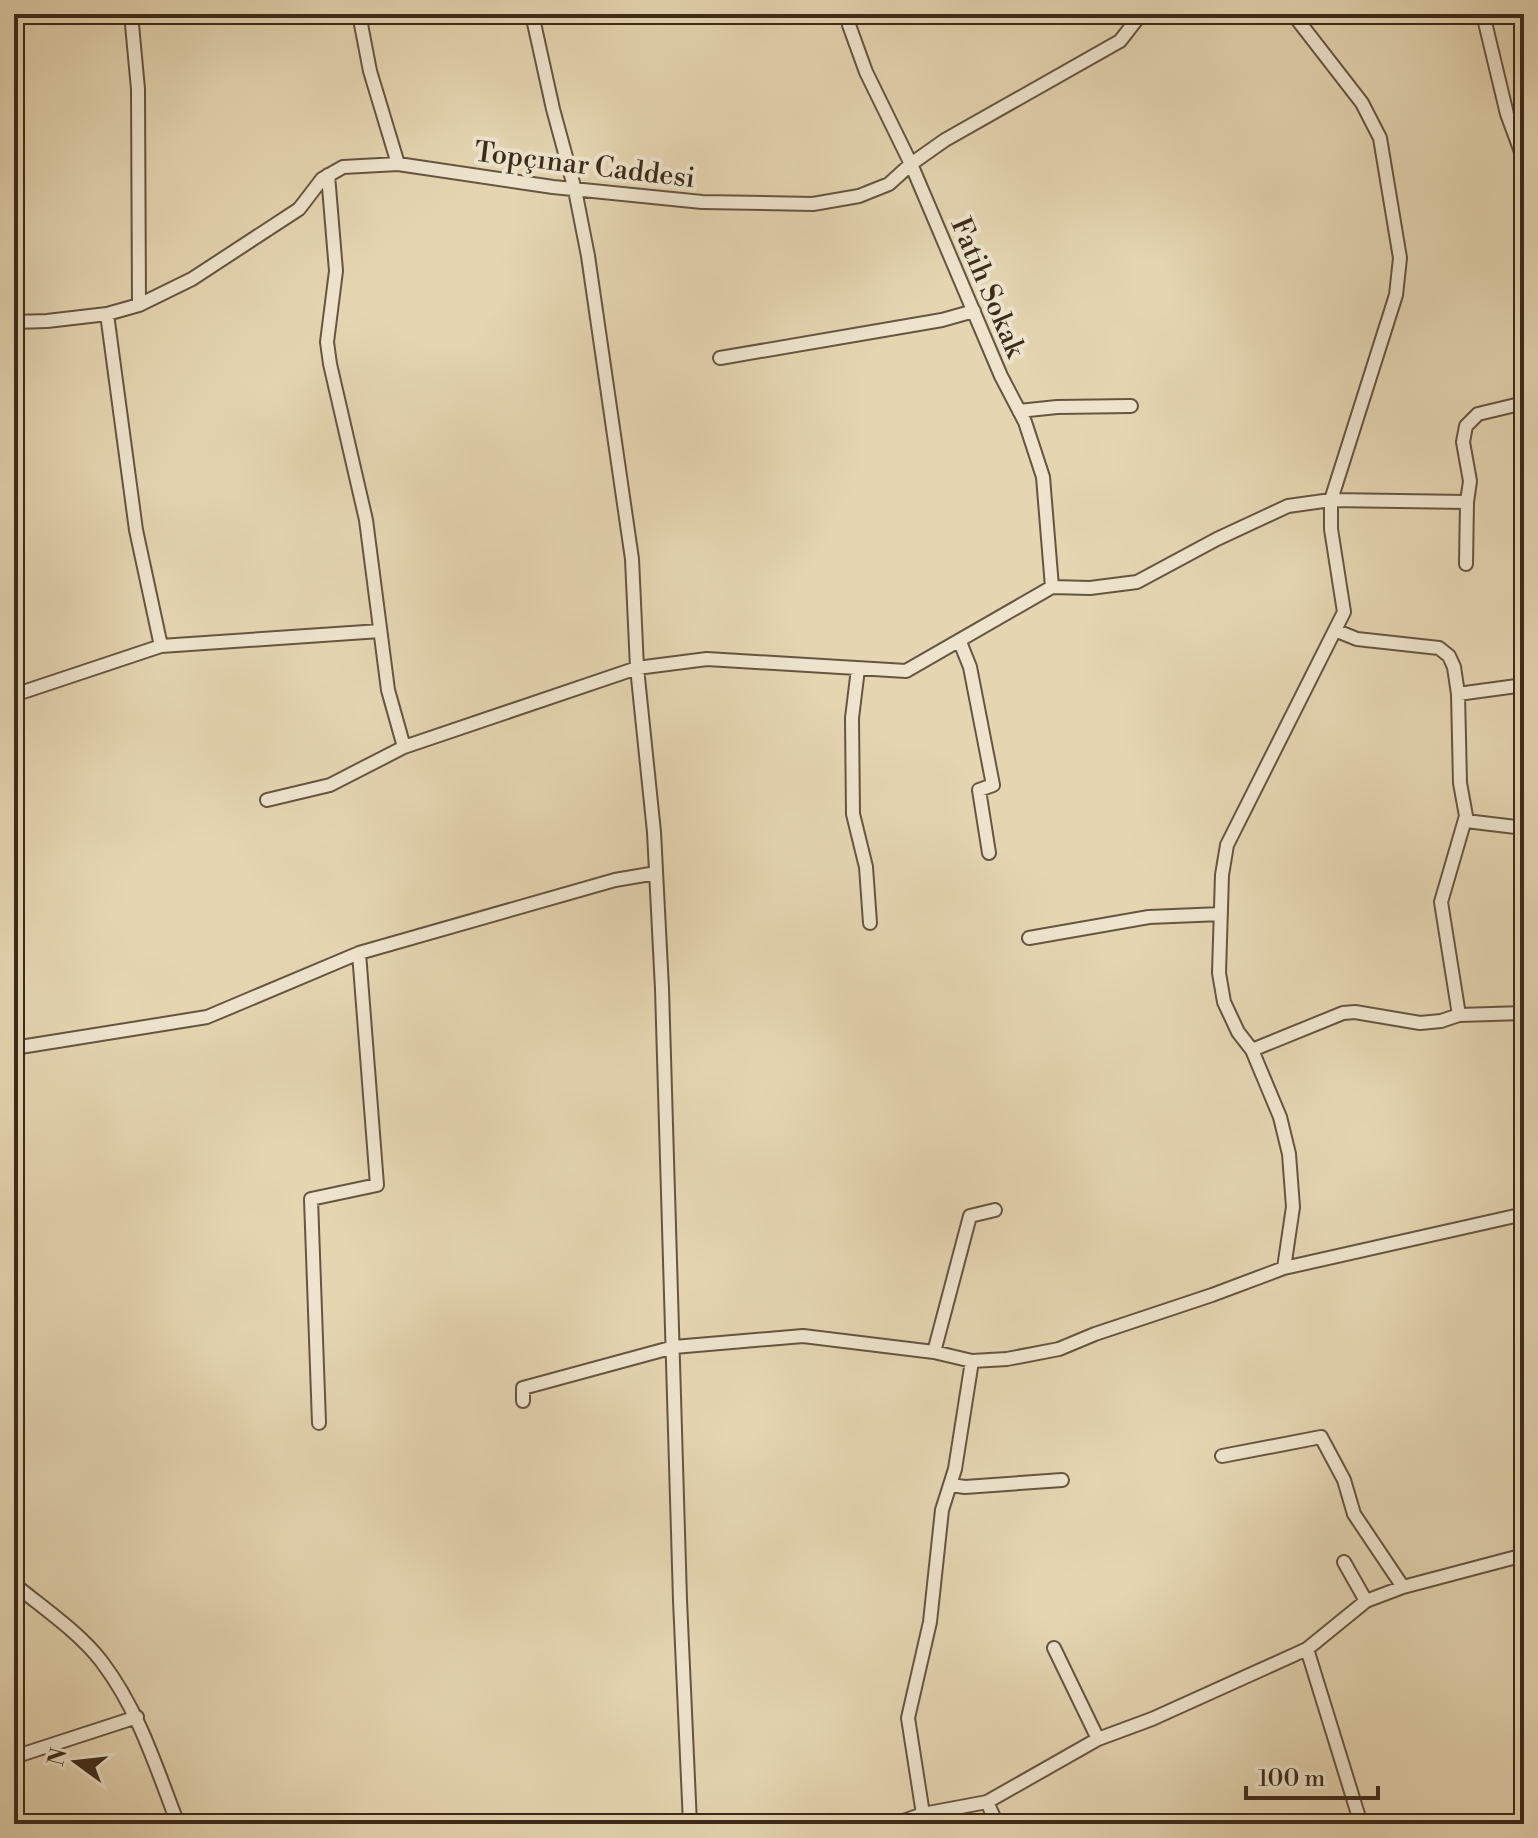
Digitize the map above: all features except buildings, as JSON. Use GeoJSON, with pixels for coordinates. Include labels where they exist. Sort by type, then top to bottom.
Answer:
{"type":"FeatureCollection","features":[{"type":"Feature","properties":{"kind":"street"},"geometry":{"type":"LineString","coordinates":[[131,14],[138,89],[139,305]]}},
{"type":"Feature","properties":{"kind":"street"},"geometry":{"type":"LineString","coordinates":[[359,14],[370,71],[398,164]]}},
{"type":"Feature","properties":{"kind":"street"},"geometry":{"type":"LineString","coordinates":[[532,14],[575,190],[611,399],[632,559],[637,668],[656,873],[690,1824]]}},
{"type":"Feature","properties":{"kind":"street","name":"Fatih Sokak"},"geometry":{"type":"LineString","coordinates":[[849,14],[849,25],[866,72],[911,164],[995,364],[1019,411],[1043,477],[1052,587]]}},
{"type":"Feature","properties":{"kind":"street","name":"Topçınar Caddesi"},"geometry":{"type":"LineString","coordinates":[[328,175],[343,167],[398,164],[575,190],[702,202],[813,204],[859,196],[889,184],[911,164],[958,132],[1120,41],[1141,14]]}},
{"type":"Feature","properties":{"kind":"street"},"geometry":{"type":"LineString","coordinates":[[1284,1268],[1293,1207],[1289,1154],[1280,1117],[1252,1050],[1238,1032],[1224,1002],[1219,973],[1222,875],[1227,845],[1344,612],[1331,529],[1331,500],[1396,295],[1400,258],[1380,138],[1362,103],[1293,14]]}},
{"type":"Feature","properties":{"kind":"street"},"geometry":{"type":"LineString","coordinates":[[1483,14],[1507,114],[1524,160]]}},
{"type":"Feature","properties":{"kind":"street"},"geometry":{"type":"LineString","coordinates":[[14,322],[107,314],[139,305],[192,279],[299,209],[328,175],[336,271],[327,342],[366,520],[388,690],[404,747]]}},
{"type":"Feature","properties":{"kind":"street"},"geometry":{"type":"LineString","coordinates":[[720,358],[942,320],[974,311]]}},
{"type":"Feature","properties":{"kind":"street"},"geometry":{"type":"LineString","coordinates":[[107,314],[136,530],[161,646]]}},
{"type":"Feature","properties":{"kind":"street"},"geometry":{"type":"LineString","coordinates":[[1466,564],[1470,481],[1463,442],[1466,426],[1478,414],[1524,403]]}},
{"type":"Feature","properties":{"kind":"street"},"geometry":{"type":"LineString","coordinates":[[1019,411],[1131,406]]}},
{"type":"Feature","properties":{"kind":"street"},"geometry":{"type":"LineString","coordinates":[[267,800],[330,785],[404,747],[637,668],[707,659],[906,671],[1052,587],[1090,588],[1137,582],[1217,539],[1288,506],[1331,500],[1467,502]]}},
{"type":"Feature","properties":{"kind":"street"},"geometry":{"type":"LineString","coordinates":[[14,695],[161,646],[380,631]]}},
{"type":"Feature","properties":{"kind":"street"},"geometry":{"type":"LineString","coordinates":[[1337,631],[1357,639],[1439,648],[1449,656],[1454,667],[1458,694],[1460,783],[1466,821],[1441,902],[1459,1015]]}},
{"type":"Feature","properties":{"kind":"street"},"geometry":{"type":"LineString","coordinates":[[960,642],[973,679],[993,785],[979,790],[989,853]]}},
{"type":"Feature","properties":{"kind":"street"},"geometry":{"type":"LineString","coordinates":[[858,669],[852,718],[852,799],[866,867],[870,923]]}},
{"type":"Feature","properties":{"kind":"street"},"geometry":{"type":"LineString","coordinates":[[1458,694],[1524,685]]}},
{"type":"Feature","properties":{"kind":"street"},"geometry":{"type":"LineString","coordinates":[[1466,821],[1524,828]]}},
{"type":"Feature","properties":{"kind":"street"},"geometry":{"type":"LineString","coordinates":[[14,1048],[207,1017],[359,953],[615,880],[656,873]]}},
{"type":"Feature","properties":{"kind":"street"},"geometry":{"type":"LineString","coordinates":[[1029,938],[1149,917],[1221,914]]}},
{"type":"Feature","properties":{"kind":"street"},"geometry":{"type":"LineString","coordinates":[[319,1423],[311,1199],[377,1185],[359,953]]}},
{"type":"Feature","properties":{"kind":"street"},"geometry":{"type":"LineString","coordinates":[[1252,1050],[1343,1013],[1355,1012],[1420,1023],[1459,1015],[1524,1013]]}},
{"type":"Feature","properties":{"kind":"street"},"geometry":{"type":"LineString","coordinates":[[934,1352],[970,1216],[995,1210]]}},
{"type":"Feature","properties":{"kind":"street"},"geometry":{"type":"LineString","coordinates":[[523,1401],[523,1388],[674,1347],[803,1336],[934,1352],[972,1361],[1007,1359],[1059,1349],[1284,1268],[1524,1214]]}},
{"type":"Feature","properties":{"kind":"street"},"geometry":{"type":"LineString","coordinates":[[923,1814],[908,1718],[930,1622],[942,1510],[951,1485],[972,1361]]}},
{"type":"Feature","properties":{"kind":"street"},"geometry":{"type":"LineString","coordinates":[[1222,1456],[1321,1437],[1344,1480],[1354,1514],[1403,1587]]}},
{"type":"Feature","properties":{"kind":"street"},"geometry":{"type":"LineString","coordinates":[[951,1485],[965,1487],[1062,1480]]}},
{"type":"Feature","properties":{"kind":"street"},"geometry":{"type":"LineString","coordinates":[[895,1824],[923,1814],[987,1802],[1098,1739],[1152,1719],[1307,1649],[1366,1601],[1403,1587],[1524,1555]]}},
{"type":"Feature","properties":{"kind":"street"},"geometry":{"type":"LineString","coordinates":[[1344,1562],[1366,1601]]}},
{"type":"Feature","properties":{"kind":"street"},"geometry":{"type":"LineString","coordinates":[[14,1584],[100,1659],[137,1717],[178,1824]]}},
{"type":"Feature","properties":{"kind":"street"},"geometry":{"type":"LineString","coordinates":[[1054,1648],[1098,1739]]}},
{"type":"Feature","properties":{"kind":"street"},"geometry":{"type":"LineString","coordinates":[[1307,1649],[1361,1824]]}},
{"type":"Feature","properties":{"kind":"street"},"geometry":{"type":"LineString","coordinates":[[14,1757],[137,1717]]}},
{"type":"Feature","properties":{"kind":"street"},"geometry":{"type":"LineString","coordinates":[[987,1802],[997,1824]]}}]}
